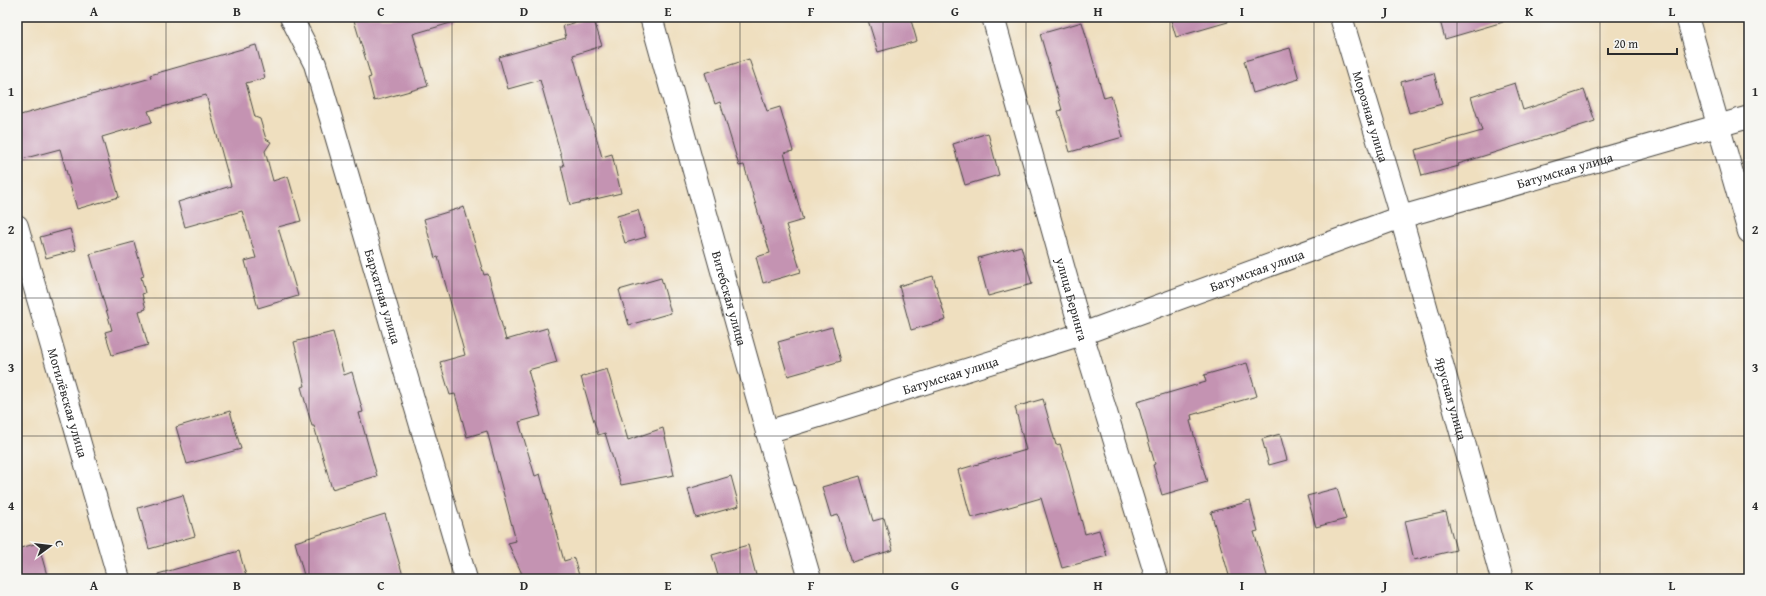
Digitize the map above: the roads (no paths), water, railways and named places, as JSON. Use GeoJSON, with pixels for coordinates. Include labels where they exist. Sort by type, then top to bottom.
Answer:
{"type":"FeatureCollection","features":[{"type":"Feature","properties":{"kind":"street","name":"Бархатная улица"},"geometry":{"type":"LineString","coordinates":[[291,17],[315,64],[466,579]]}},
{"type":"Feature","properties":{"kind":"street","name":"Витебская улица"},"geometry":{"type":"LineString","coordinates":[[651,17],[767,432],[810,579]]}},
{"type":"Feature","properties":{"kind":"street","name":"улица Беринга"},"geometry":{"type":"LineString","coordinates":[[993,17],[1082,334],[1157,579]]}},
{"type":"Feature","properties":{"kind":"street","name":"Морозная улица"},"geometry":{"type":"LineString","coordinates":[[1341,17],[1401,217]]}},
{"type":"Feature","properties":{"kind":"street"},"geometry":{"type":"LineString","coordinates":[[1687,17],[1749,232]]}},
{"type":"Feature","properties":{"kind":"street","name":"Батумская улица"},"geometry":{"type":"LineString","coordinates":[[767,432],[1082,334],[1401,217],[1749,116]]}},
{"type":"Feature","properties":{"kind":"street","name":"Ярусная улица"},"geometry":{"type":"LineString","coordinates":[[1401,217],[1502,579]]}},
{"type":"Feature","properties":{"kind":"street","name":"Могилёвская улица"},"geometry":{"type":"LineString","coordinates":[[17,226],[119,579]]}}]}
